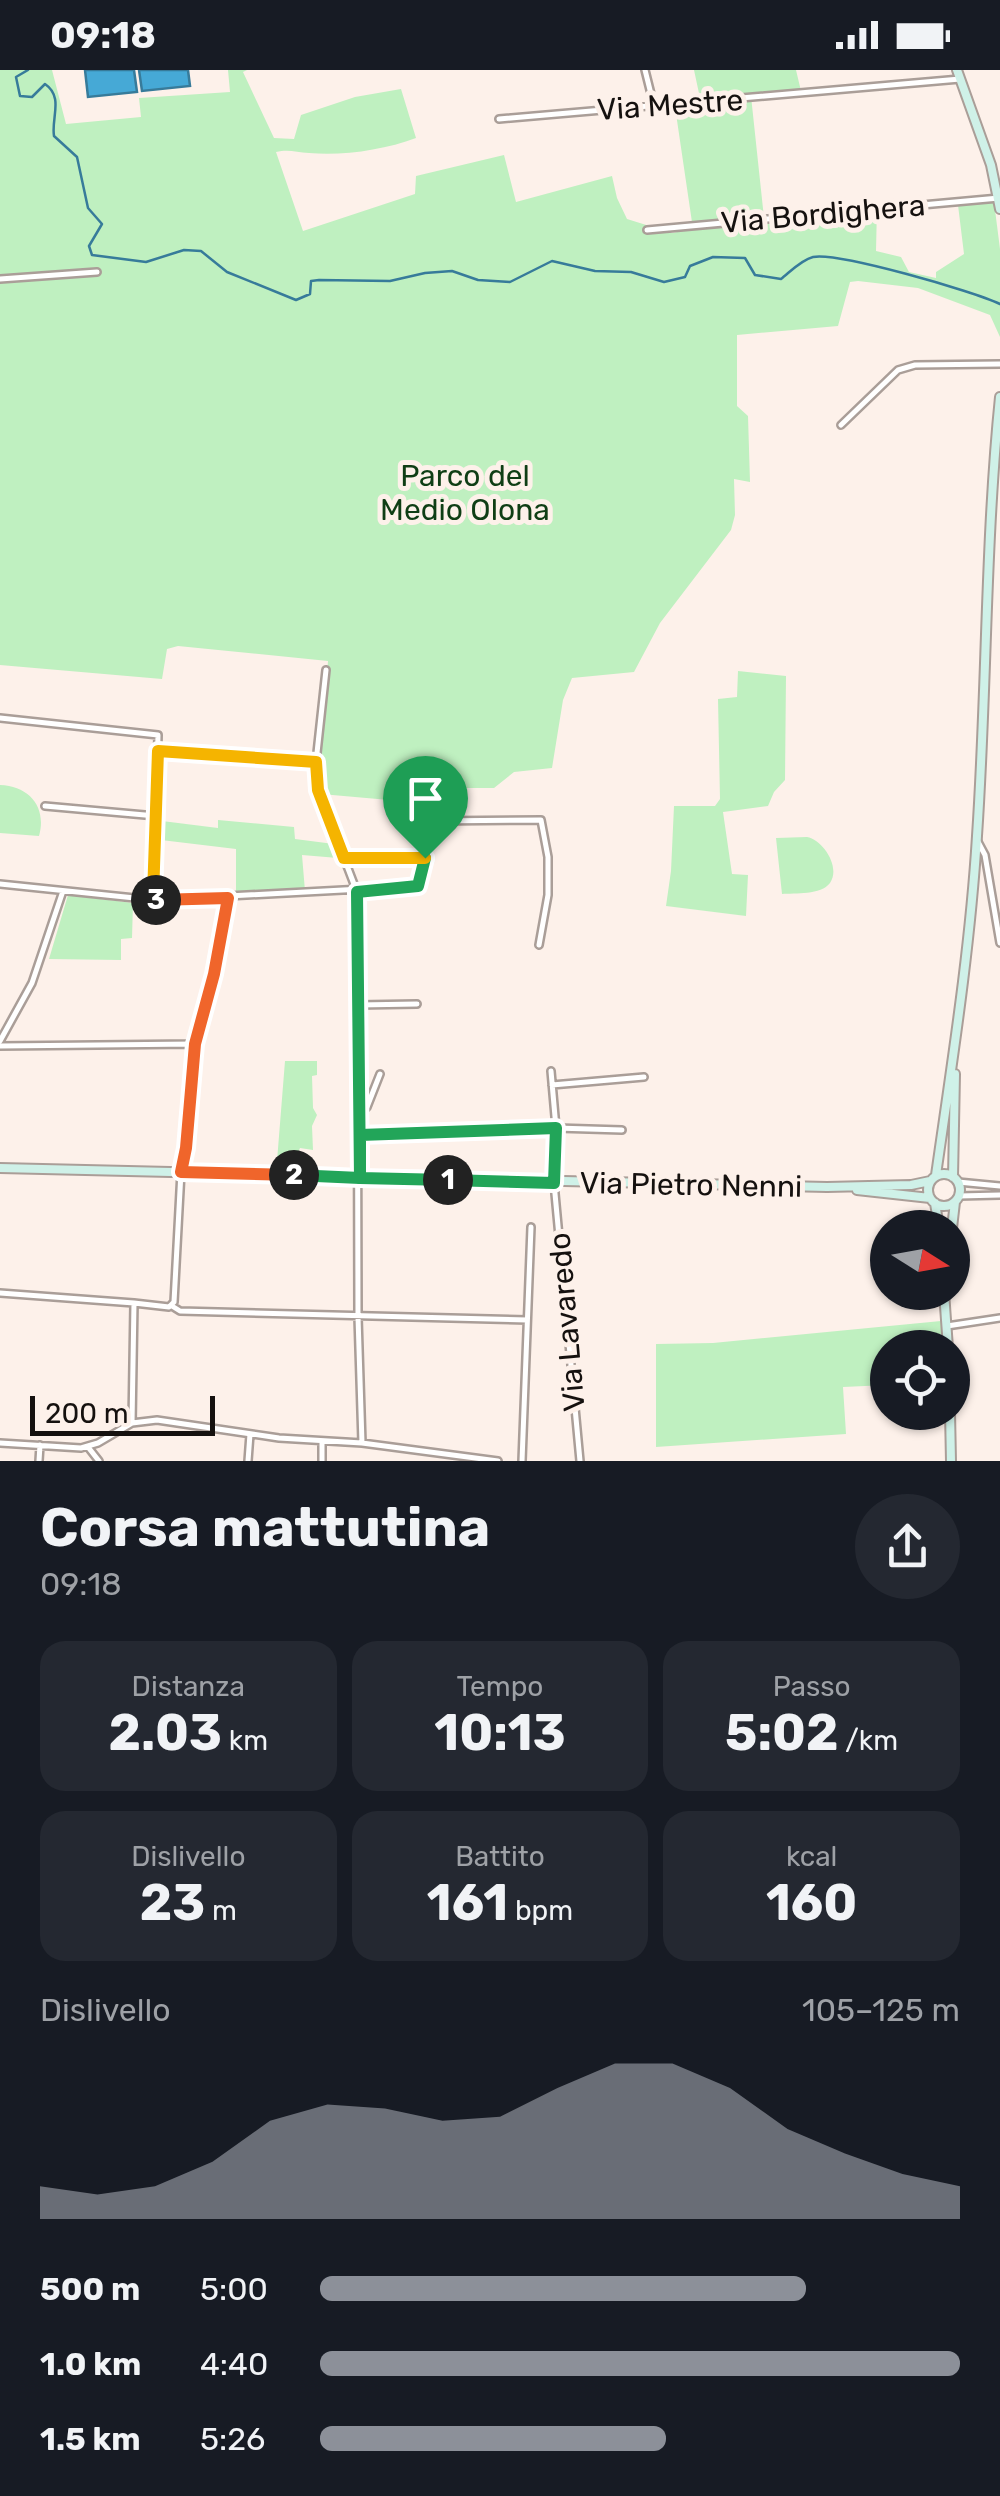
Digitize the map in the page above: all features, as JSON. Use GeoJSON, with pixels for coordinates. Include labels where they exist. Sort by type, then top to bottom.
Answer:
{"type":"FeatureCollection","features":[{"type":"Feature","properties":{"kind":"main road"},"geometry":{"type":"LineString","coordinates":[[959,74],[992,165],[1000,209]]}},
{"type":"Feature","properties":{"kind":"main road"},"geometry":{"type":"LineString","coordinates":[[934,1210],[933,1178],[956,1035],[977,840],[991,489],[1000,397]]}},
{"type":"Feature","properties":{"kind":"main road"},"geometry":{"type":"LineString","coordinates":[[955,1210],[956,1035]]}},
{"type":"Feature","properties":{"kind":"main road","name":"Via Pietro Nenni"},"geometry":{"type":"LineString","coordinates":[[0,1168],[827,1187],[911,1185],[933,1178],[956,1179]]}},
{"type":"Feature","properties":{"kind":"main road","name":"Via Pietro Nenni"},"geometry":{"type":"LineString","coordinates":[[827,1187],[932,1201],[942,1206],[957,1199]]}},
{"type":"Feature","properties":{"kind":"main road"},"geometry":{"type":"LineString","coordinates":[[947,1310],[947,1330]]}},
{"type":"Feature","properties":{"kind":"main road"},"geometry":{"type":"LineString","coordinates":[[950,1430],[951,1461]]}},
{"type":"Feature","properties":{"kind":"street"},"geometry":{"type":"LineString","coordinates":[[645,70],[654,106]]}},
{"type":"Feature","properties":{"kind":"street","name":"Via Mestre"},"geometry":{"type":"LineString","coordinates":[[500,119],[959,74]]}},
{"type":"Feature","properties":{"kind":"street","name":"Via Bordighera"},"geometry":{"type":"LineString","coordinates":[[648,230],[999,198]]}},
{"type":"Feature","properties":{"kind":"street"},"geometry":{"type":"LineString","coordinates":[[0,279],[96,272]]}},
{"type":"Feature","properties":{"kind":"street"},"geometry":{"type":"LineString","coordinates":[[841,424],[898,370],[915,365],[1000,364]]}},
{"type":"Feature","properties":{"kind":"street"},"geometry":{"type":"LineString","coordinates":[[326,670],[316,762],[318,790],[357,892],[362,1443]]}},
{"type":"Feature","properties":{"kind":"street"},"geometry":{"type":"LineString","coordinates":[[0,718],[158,735],[154,900]]}},
{"type":"Feature","properties":{"kind":"street"},"geometry":{"type":"LineString","coordinates":[[158,751],[316,762]]}},
{"type":"Feature","properties":{"kind":"street"},"geometry":{"type":"LineString","coordinates":[[44,806],[156,816]]}},
{"type":"Feature","properties":{"kind":"street"},"geometry":{"type":"LineString","coordinates":[[0,884],[154,900],[418,886],[429,821],[541,820],[548,856],[548,895],[539,945]]}},
{"type":"Feature","properties":{"kind":"street"},"geometry":{"type":"LineString","coordinates":[[977,840],[985,855],[1000,942]]}},
{"type":"Feature","properties":{"kind":"street"},"geometry":{"type":"LineString","coordinates":[[344,858],[425,858]]}},
{"type":"Feature","properties":{"kind":"street"},"geometry":{"type":"LineString","coordinates":[[63,891],[32,983],[0,1043],[195,1044]]}},
{"type":"Feature","properties":{"kind":"street"},"geometry":{"type":"LineString","coordinates":[[172,1306],[195,1044],[214,974],[228,898]]}},
{"type":"Feature","properties":{"kind":"street"},"geometry":{"type":"LineString","coordinates":[[358,1006],[417,1004]]}},
{"type":"Feature","properties":{"kind":"street","name":"Via Lavaredo"},"geometry":{"type":"LineString","coordinates":[[551,1070],[556,1128],[554,1183],[580,1461]]}},
{"type":"Feature","properties":{"kind":"street"},"geometry":{"type":"LineString","coordinates":[[360,1114],[367,1107],[380,1074]]}},
{"type":"Feature","properties":{"kind":"street"},"geometry":{"type":"LineString","coordinates":[[552,1086],[644,1077]]}},
{"type":"Feature","properties":{"kind":"street"},"geometry":{"type":"LineString","coordinates":[[360,1135],[556,1128],[622,1130]]}},
{"type":"Feature","properties":{"kind":"street"},"geometry":{"type":"LineString","coordinates":[[956,1179],[1000,1186]]}},
{"type":"Feature","properties":{"kind":"street"},"geometry":{"type":"LineString","coordinates":[[957,1199],[1000,1196]]}},
{"type":"Feature","properties":{"kind":"street"},"geometry":{"type":"LineString","coordinates":[[522,1461],[531,1227]]}},
{"type":"Feature","properties":{"kind":"street"},"geometry":{"type":"LineString","coordinates":[[0,1293],[172,1306],[180,1311],[527,1320]]}},
{"type":"Feature","properties":{"kind":"street"},"geometry":{"type":"LineString","coordinates":[[132,1423],[134,1303]]}},
{"type":"Feature","properties":{"kind":"street"},"geometry":{"type":"LineString","coordinates":[[947,1326],[1000,1318]]}},
{"type":"Feature","properties":{"kind":"street"},"geometry":{"type":"LineString","coordinates":[[0,1443],[88,1447],[132,1423],[175,1421],[250,1434],[362,1443],[498,1461]]}},
{"type":"Feature","properties":{"kind":"street"},"geometry":{"type":"LineString","coordinates":[[248,1461],[250,1434]]}},
{"type":"Feature","properties":{"kind":"street"},"geometry":{"type":"LineString","coordinates":[[322,1442],[322,1461]]}},
{"type":"Feature","properties":{"kind":"street"},"geometry":{"type":"LineString","coordinates":[[38,1461],[40,1446]]}},
{"type":"Feature","properties":{"kind":"street"},"geometry":{"type":"LineString","coordinates":[[88,1447],[99,1461]]}},
{"type":"Feature","properties":{"kind":"green space","name":"Parco del Medio Olona"},"geometry":{"type":"Polygon","coordinates":[[[0,70],[52,70],[66,124],[141,117],[139,98],[230,92],[228,70],[247,70],[243,72],[274,138],[294,139],[301,115],[355,97],[401,89],[416,138],[349,153],[276,152],[303,231],[415,194],[416,176],[504,155],[516,202],[612,176],[627,219],[672,233],[693,229],[674,100],[700,98],[694,70],[796,70],[801,91],[751,96],[764,218],[820,209],[877,207],[876,251],[901,257],[909,272],[936,278],[936,272],[964,254],[958,205],[994,202],[1000,249],[1000,337],[990,315],[918,288],[858,281],[850,282],[838,326],[737,335],[737,406],[748,416],[750,482],[734,479],[735,515],[731,530],[660,623],[634,672],[572,678],[563,700],[552,768],[514,772],[494,788],[436,788],[426,813],[389,812],[389,800],[321,794],[319,766],[328,661],[178,646],[167,649],[162,679],[0,665],[0,70]]]}},
{"type":"Feature","properties":{"kind":"green space"},"geometry":{"type":"Polygon","coordinates":[[[738,671],[786,676],[785,780],[768,806],[723,812],[732,874],[748,875],[746,916],[666,906],[674,806],[715,806],[720,799],[718,699],[737,697],[738,671]]]}},
{"type":"Feature","properties":{"kind":"green space"},"geometry":{"type":"Polygon","coordinates":[[[0,785],[20,789],[34,800],[40,816],[39,836],[0,833],[0,785]]]}},
{"type":"Feature","properties":{"kind":"green space"},"geometry":{"type":"Polygon","coordinates":[[[218,820],[294,827],[295,839],[334,844],[338,858],[302,855],[305,891],[236,893],[236,849],[161,840],[162,821],[218,828],[218,820]]]}},
{"type":"Feature","properties":{"kind":"green space"},"geometry":{"type":"Polygon","coordinates":[[[807,837],[829,855],[833,877],[826,887],[814,891],[782,894],[776,838],[807,837]]]}},
{"type":"Feature","properties":{"kind":"green space"},"geometry":{"type":"Polygon","coordinates":[[[68,895],[133,903],[132,938],[121,939],[121,960],[49,959],[68,895]]]}},
{"type":"Feature","properties":{"kind":"green space"},"geometry":{"type":"Polygon","coordinates":[[[285,1061],[317,1061],[317,1075],[312,1076],[313,1108],[317,1115],[312,1126],[313,1150],[300,1148],[297,1155],[304,1161],[311,1158],[310,1163],[277,1161],[285,1061]]]}},
{"type":"Feature","properties":{"kind":"green space"},"geometry":{"type":"Polygon","coordinates":[[[941,1321],[942,1330],[870,1330],[870,1386],[843,1387],[846,1434],[656,1447],[656,1344],[713,1343],[941,1321]]]}},
{"type":"Feature","properties":{"kind":"water"},"geometry":{"type":"Polygon","coordinates":[[[85,70],[134,70],[137,92],[88,97],[85,70]]]}},
{"type":"Feature","properties":{"kind":"water"},"geometry":{"type":"Polygon","coordinates":[[[139,70],[188,70],[190,86],[142,91],[139,70]]]}},
{"type":"Feature","properties":{"kind":"waterway"},"geometry":{"type":"LineString","coordinates":[[28,70],[16,77],[20,96],[32,97],[45,84],[51,89],[55,101],[54,136],[77,157],[88,208],[102,224],[89,246],[92,255],[146,262],[184,250],[201,251],[227,272],[296,300],[310,294],[311,281],[390,281],[452,271],[478,280],[510,282],[552,261],[595,271],[631,272],[664,282],[685,277],[690,266],[713,257],[745,258],[755,275],[781,279],[800,263],[813,257],[827,257],[906,274],[1000,304]]}},
{"type":"Feature","properties":{"kind":"route"},"geometry":{"type":"LineString","coordinates":[[425,858],[344,858],[318,790],[316,762],[158,751],[154,900],[228,898],[214,974],[195,1044],[181,1172],[360,1178],[360,1135],[556,1128],[554,1183],[360,1178],[357,892],[418,886],[425,858]]}}]}
